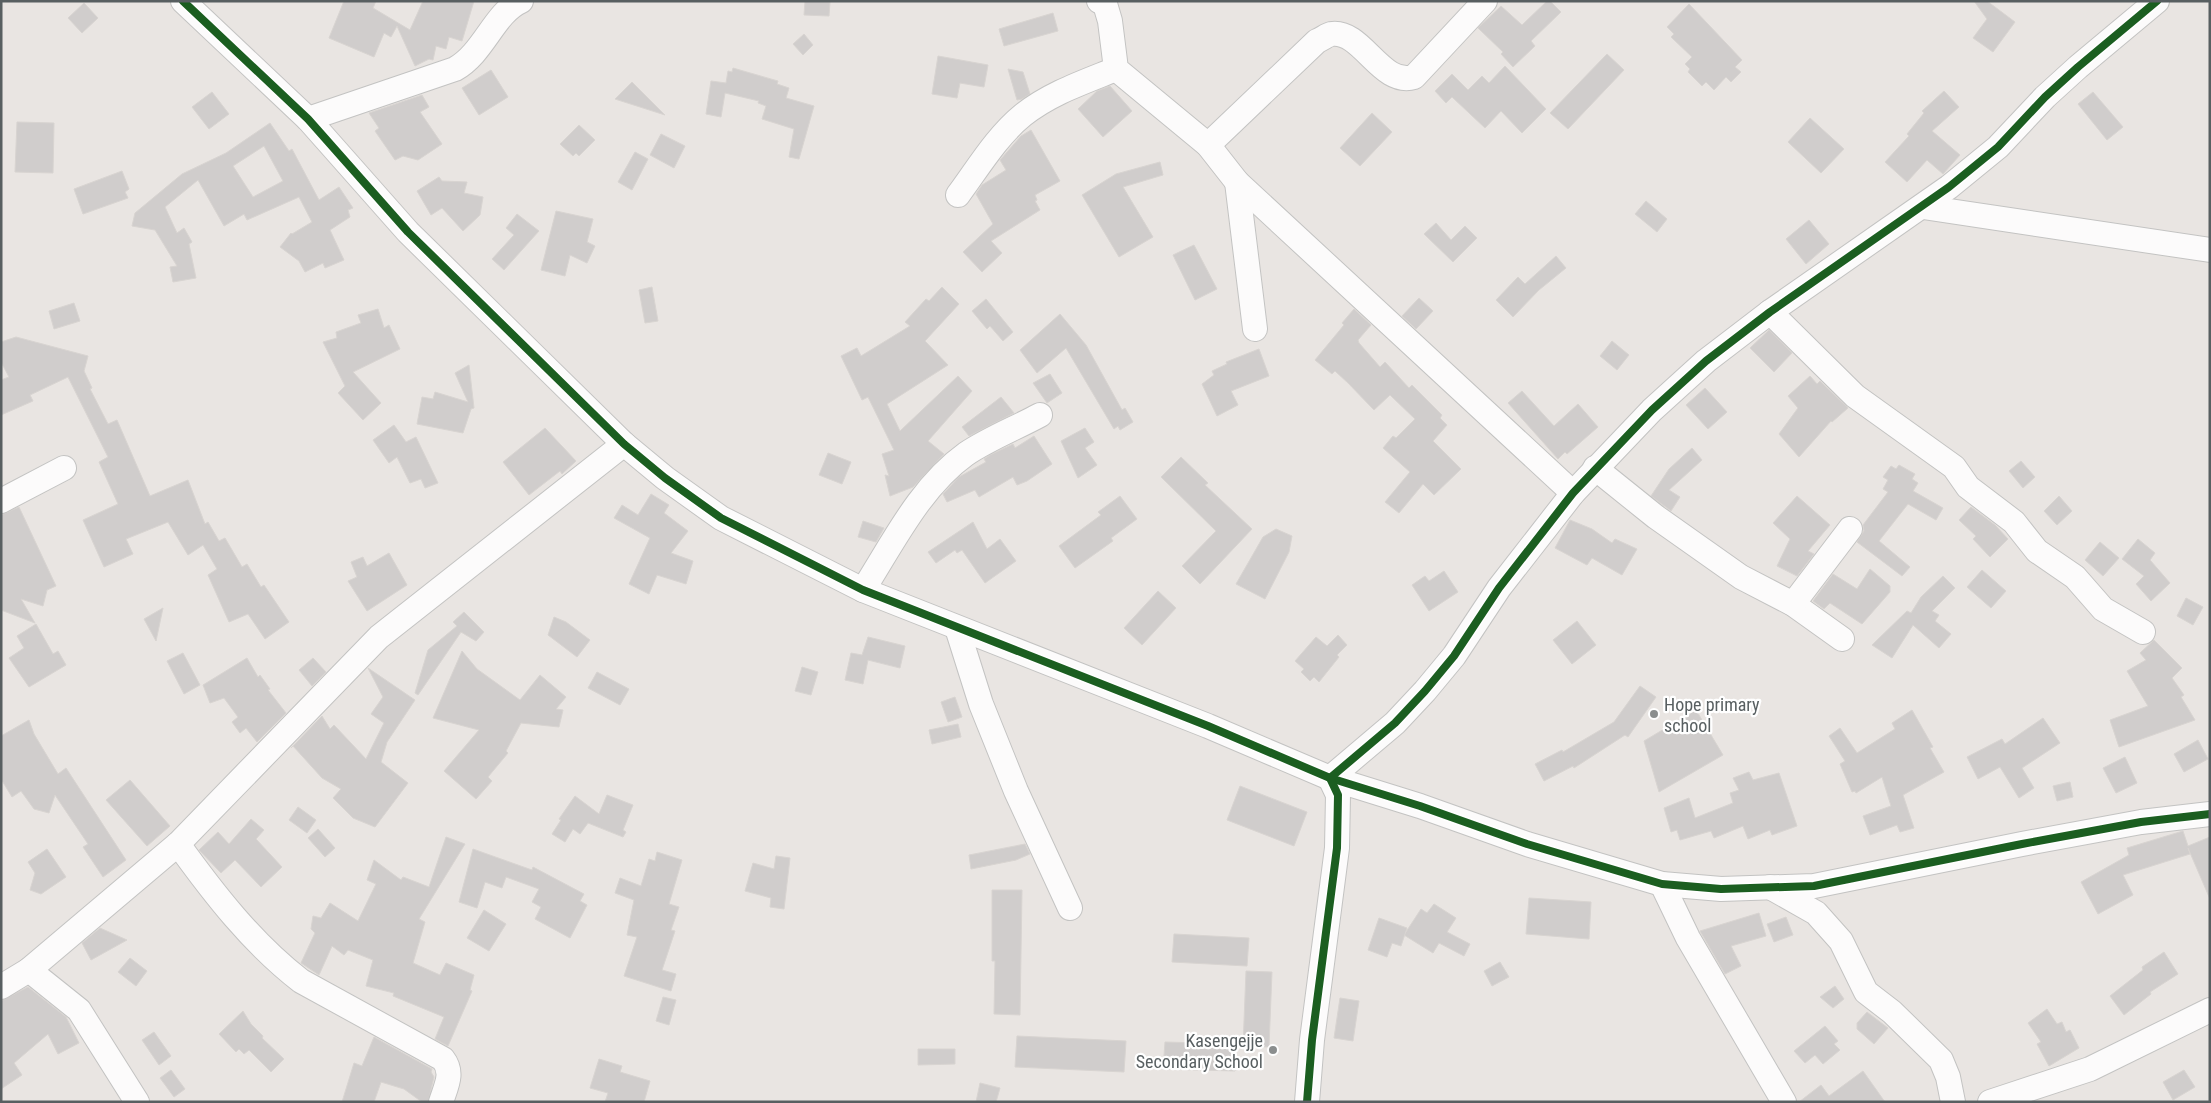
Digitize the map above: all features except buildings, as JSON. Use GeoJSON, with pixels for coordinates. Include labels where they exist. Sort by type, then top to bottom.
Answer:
{"type":"FeatureCollection","features":[{"type":"Feature","properties":{"kind":"street"},"geometry":{"type":"LineString","coordinates":[[183,1],[308,119],[408,232],[624,444],[665,478],[721,518],[863,590],[1208,726],[1330,778],[1420,806],[1527,844],[1662,884],[1721,889],[1814,886],[2058,837],[2141,822],[2210,814]]}},
{"type":"Feature","properties":{"kind":"street"},"geometry":{"type":"LineString","coordinates":[[308,119],[455,69],[467,63],[504,14],[521,1]]}},
{"type":"Feature","properties":{"kind":"street"},"geometry":{"type":"LineString","coordinates":[[1208,145],[1318,41],[1331,34],[1351,40],[1395,77],[1407,79],[1414,77],[1485,1]]}},
{"type":"Feature","properties":{"kind":"street"},"geometry":{"type":"LineString","coordinates":[[1330,778],[1395,723],[1425,691],[1454,656],[1499,588],[1573,493],[1652,410],[1706,361],[1770,312],[1923,207],[1998,147],[2045,97],[2157,1]]}},
{"type":"Feature","properties":{"kind":"street"},"geometry":{"type":"LineString","coordinates":[[1103,2],[1110,21],[1116,69],[1208,145],[1237,182],[1573,493]]}},
{"type":"Feature","properties":{"kind":"street"},"geometry":{"type":"LineString","coordinates":[[958,195],[997,142],[1022,115],[1051,96],[1116,69]]}},
{"type":"Feature","properties":{"kind":"street"},"geometry":{"type":"LineString","coordinates":[[1237,182],[1254,329]]}},
{"type":"Feature","properties":{"kind":"street"},"geometry":{"type":"LineString","coordinates":[[1923,207],[2210,250]]}},
{"type":"Feature","properties":{"kind":"street"},"geometry":{"type":"LineString","coordinates":[[1770,312],[1856,396],[1954,467],[1968,487],[2014,522],[2037,551],[2075,577],[2103,609],[2143,632]]}},
{"type":"Feature","properties":{"kind":"street"},"geometry":{"type":"LineString","coordinates":[[863,590],[911,513],[936,480],[966,454],[1040,415]]}},
{"type":"Feature","properties":{"kind":"street"},"geometry":{"type":"LineString","coordinates":[[3,979],[29,970],[178,844],[379,637],[624,444]]}},
{"type":"Feature","properties":{"kind":"street"},"geometry":{"type":"LineString","coordinates":[[1,501],[64,468]]}},
{"type":"Feature","properties":{"kind":"street"},"geometry":{"type":"LineString","coordinates":[[1595,468],[1656,517],[1741,577],[1793,604],[1842,639]]}},
{"type":"Feature","properties":{"kind":"street"},"geometry":{"type":"LineString","coordinates":[[1793,604],[1850,529]]}},
{"type":"Feature","properties":{"kind":"street"},"geometry":{"type":"LineString","coordinates":[[957,628],[981,704],[1016,791],[1070,908]]}},
{"type":"Feature","properties":{"kind":"street"},"geometry":{"type":"LineString","coordinates":[[1307,1102],[1312,1040],[1337,848],[1338,795],[1330,778]]}},
{"type":"Feature","properties":{"kind":"street"},"geometry":{"type":"LineString","coordinates":[[178,844],[212,890],[280,965],[301,981],[443,1059],[448,1066],[450,1074],[441,1102]]}},
{"type":"Feature","properties":{"kind":"street"},"geometry":{"type":"LineString","coordinates":[[1662,884],[1688,938],[1784,1102]]}},
{"type":"Feature","properties":{"kind":"street"},"geometry":{"type":"LineString","coordinates":[[1770,887],[1816,913],[1841,941],[1866,992],[1892,1012],[1941,1060],[1948,1076],[1953,1102]]}},
{"type":"Feature","properties":{"kind":"street"},"geometry":{"type":"LineString","coordinates":[[29,970],[79,1010],[137,1102]]}},
{"type":"Feature","properties":{"kind":"street"},"geometry":{"type":"LineString","coordinates":[[1990,1102],[2090,1069],[2210,1010]]}},
{"type":"Feature","properties":{"kind":"cycle path"},"geometry":{"type":"LineString","coordinates":[[183,1],[308,119],[408,232],[624,444],[665,478],[721,518],[863,590],[1208,726],[1330,778],[1420,806],[1527,844],[1662,884],[1721,889],[1814,886],[2141,822],[2210,814]]}},
{"type":"Feature","properties":{"kind":"cycle path"},"geometry":{"type":"LineString","coordinates":[[1307,1102],[1312,1040],[1337,848],[1338,795],[1330,778],[1395,723],[1425,691],[1454,656],[1499,588],[1573,493],[1652,410],[1706,361],[1770,312],[1949,187],[1998,147],[2045,97],[2078,67],[2157,1]]}},
{"type":"Feature","properties":{"kind":"place","name":"Hope primary school"},"geometry":{"type":"Point","coordinates":[1654,714]}},
{"type":"Feature","properties":{"kind":"place","name":"Kasengejje Secondary School"},"geometry":{"type":"Point","coordinates":[1273,1050]}}]}
